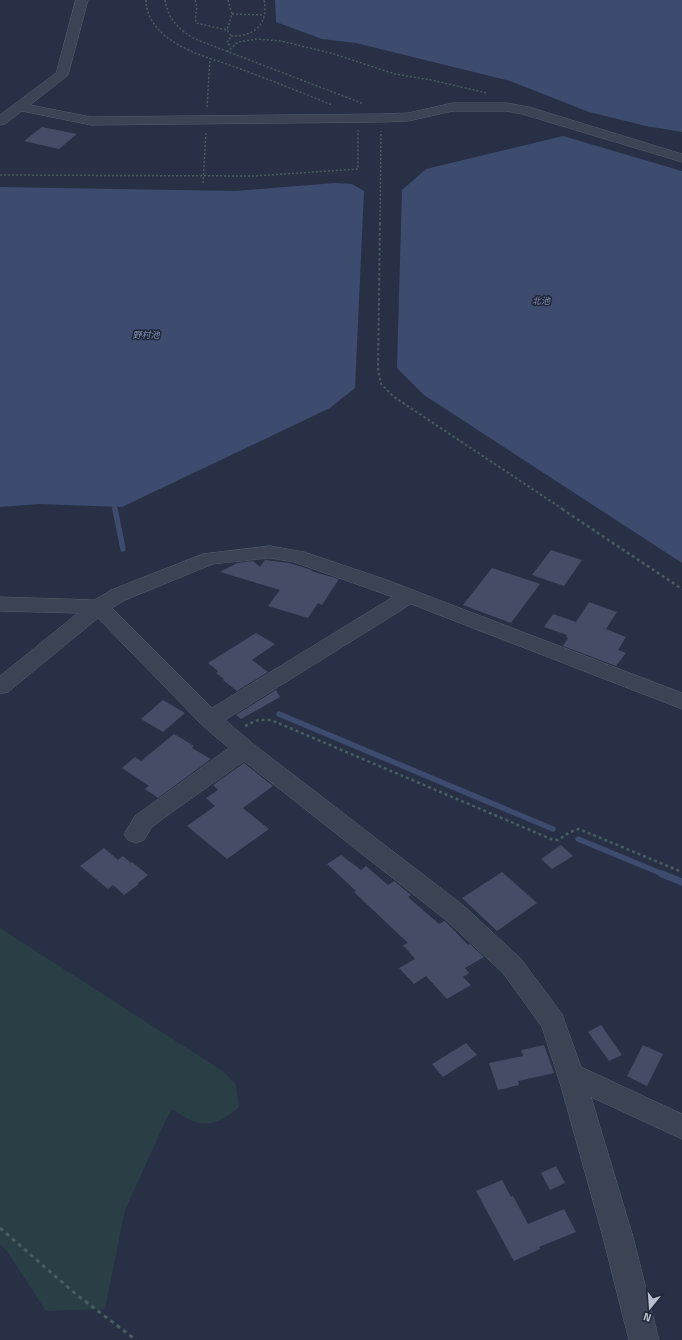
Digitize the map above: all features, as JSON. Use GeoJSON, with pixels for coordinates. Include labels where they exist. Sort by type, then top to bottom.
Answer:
{"type":"FeatureCollection","features":[{"type":"Feature","properties":{"kind":"street"},"geometry":{"type":"LineString","coordinates":[[0,121],[62,75],[82,0]]}},
{"type":"Feature","properties":{"kind":"street"},"geometry":{"type":"LineString","coordinates":[[20,107],[91,121],[358,117],[381,118],[408,117],[453,107],[506,107],[524,110],[682,158]]}},
{"type":"Feature","properties":{"kind":"street"},"geometry":{"type":"LineString","coordinates":[[0,687],[99,607],[118,595],[210,558],[270,552],[297,556],[410,596],[682,701]]}},
{"type":"Feature","properties":{"kind":"street"},"geometry":{"type":"LineString","coordinates":[[210,719],[410,596]]}},
{"type":"Feature","properties":{"kind":"street"},"geometry":{"type":"LineString","coordinates":[[0,604],[99,607],[210,719],[455,914],[512,966],[553,1022],[571,1075],[618,1237],[644,1340]]}},
{"type":"Feature","properties":{"kind":"street"},"geometry":{"type":"LineString","coordinates":[[136,834],[143,822],[237,742]]}},
{"type":"Feature","properties":{"kind":"street"},"geometry":{"type":"LineString","coordinates":[[571,1075],[682,1127]]}},
{"type":"Feature","properties":{"kind":"path"},"geometry":{"type":"LineString","coordinates":[[0,175],[254,176],[358,169],[358,117],[341,108],[197,53],[176,43],[156,26],[148,14],[146,0]]}},
{"type":"Feature","properties":{"kind":"path"},"geometry":{"type":"LineString","coordinates":[[165,0],[166,9],[172,22],[182,32],[227,52],[379,111],[381,118],[378,369],[381,384],[394,397],[682,589]]}},
{"type":"Feature","properties":{"kind":"path"},"geometry":{"type":"LineString","coordinates":[[195,0],[198,7],[194,19],[196,23],[227,30],[231,36]]}},
{"type":"Feature","properties":{"kind":"path"},"geometry":{"type":"LineString","coordinates":[[227,30],[232,14],[228,0]]}},
{"type":"Feature","properties":{"kind":"path"},"geometry":{"type":"LineString","coordinates":[[231,36],[247,36],[257,29],[263,20],[266,5],[264,0]]}},
{"type":"Feature","properties":{"kind":"path"},"geometry":{"type":"LineString","coordinates":[[232,14],[264,15]]}},
{"type":"Feature","properties":{"kind":"path"},"geometry":{"type":"LineString","coordinates":[[231,36],[228,43],[231,46]]}},
{"type":"Feature","properties":{"kind":"path"},"geometry":{"type":"LineString","coordinates":[[227,52],[231,46],[239,42],[254,40],[286,41],[323,51],[396,75],[432,81],[503,97],[509,100],[510,105],[506,107]]}},
{"type":"Feature","properties":{"kind":"path"},"geometry":{"type":"LineString","coordinates":[[237,742],[252,721],[260,719],[271,720],[551,839],[558,840],[570,832],[579,829],[682,872]]}},
{"type":"Feature","properties":{"kind":"path"},"geometry":{"type":"LineString","coordinates":[[0,1228],[77,1295],[136,1340]]}},
{"type":"Feature","properties":{"kind":"green space"},"geometry":{"type":"Polygon","coordinates":[[[0,928],[224,1072],[236,1085],[239,1107],[221,1120],[209,1123],[195,1122],[171,1109],[125,1210],[105,1309],[46,1311],[6,1250],[0,1244],[0,928]]]}},
{"type":"Feature","properties":{"kind":"water"},"geometry":{"type":"Polygon","coordinates":[[[275,0],[682,0],[682,132],[646,126],[589,112],[510,81],[356,43],[322,39],[276,22],[275,0]]]}},
{"type":"Feature","properties":{"kind":"water","name":"北池"},"geometry":{"type":"Polygon","coordinates":[[[563,136],[682,171],[682,563],[424,395],[397,368],[402,190],[426,169],[563,136]]]}},
{"type":"Feature","properties":{"kind":"water","name":"野村池"},"geometry":{"type":"Polygon","coordinates":[[[335,183],[352,184],[364,191],[355,388],[330,408],[122,507],[40,504],[0,507],[0,187],[235,191],[335,183]]]}},
{"type":"Feature","properties":{"kind":"building"},"geometry":{"type":"Polygon","coordinates":[[[42,127],[77,134],[59,149],[24,141],[42,127]]]}},
{"type":"Feature","properties":{"kind":"building"},"geometry":{"type":"Polygon","coordinates":[[[551,550],[582,560],[564,586],[532,575],[551,550]]]}},
{"type":"Feature","properties":{"kind":"building"},"geometry":{"type":"Polygon","coordinates":[[[265,560],[289,563],[339,579],[322,605],[318,603],[308,618],[268,606],[280,590],[220,572],[237,563],[253,561],[260,567],[265,560]]]}},
{"type":"Feature","properties":{"kind":"building"},"geometry":{"type":"Polygon","coordinates":[[[492,568],[540,584],[511,623],[463,605],[492,568]]]}},
{"type":"Feature","properties":{"kind":"building"},"geometry":{"type":"Polygon","coordinates":[[[589,602],[617,612],[606,629],[626,637],[618,650],[626,653],[616,666],[563,646],[568,638],[566,637],[567,635],[544,627],[553,614],[576,622],[589,602]]]}},
{"type":"Feature","properties":{"kind":"building"},"geometry":{"type":"Polygon","coordinates":[[[256,633],[275,644],[252,660],[268,672],[237,691],[223,680],[224,679],[216,673],[218,671],[208,663],[256,633]]]}},
{"type":"Feature","properties":{"kind":"building"},"geometry":{"type":"Polygon","coordinates":[[[276,690],[280,697],[241,719],[236,715],[276,690]]]}},
{"type":"Feature","properties":{"kind":"building"},"geometry":{"type":"Polygon","coordinates":[[[163,700],[185,713],[163,732],[141,719],[163,700]]]}},
{"type":"Feature","properties":{"kind":"building"},"geometry":{"type":"Polygon","coordinates":[[[174,734],[194,746],[192,748],[211,759],[158,798],[145,789],[149,786],[122,768],[135,757],[141,761],[174,734]]]}},
{"type":"Feature","properties":{"kind":"building"},"geometry":{"type":"Polygon","coordinates":[[[244,763],[273,786],[243,808],[269,829],[227,859],[187,826],[215,806],[206,798],[218,790],[213,785],[244,763]]]}},
{"type":"Feature","properties":{"kind":"building"},"geometry":{"type":"Polygon","coordinates":[[[561,845],[573,856],[552,869],[541,859],[561,845]]]}},
{"type":"Feature","properties":{"kind":"building"},"geometry":{"type":"Polygon","coordinates":[[[104,848],[118,860],[123,856],[148,875],[124,895],[113,885],[108,889],[80,866],[104,848]]]}},
{"type":"Feature","properties":{"kind":"building"},"geometry":{"type":"Polygon","coordinates":[[[341,855],[361,870],[366,866],[388,885],[394,881],[411,895],[408,897],[439,924],[445,921],[468,945],[470,944],[484,957],[465,968],[469,973],[463,977],[471,985],[447,999],[426,976],[414,984],[399,968],[415,959],[403,945],[408,943],[327,864],[341,855]]]}},
{"type":"Feature","properties":{"kind":"building"},"geometry":{"type":"Polygon","coordinates":[[[502,872],[537,903],[497,931],[462,898],[502,872]]]}},
{"type":"Feature","properties":{"kind":"building"},"geometry":{"type":"Polygon","coordinates":[[[601,1025],[622,1055],[609,1061],[588,1032],[601,1025]]]}},
{"type":"Feature","properties":{"kind":"building"},"geometry":{"type":"Polygon","coordinates":[[[466,1043],[477,1055],[443,1077],[432,1064],[466,1043]]]}},
{"type":"Feature","properties":{"kind":"building"},"geometry":{"type":"Polygon","coordinates":[[[544,1045],[554,1073],[518,1081],[519,1085],[498,1090],[489,1063],[523,1056],[521,1050],[544,1045]]]}},
{"type":"Feature","properties":{"kind":"building"},"geometry":{"type":"Polygon","coordinates":[[[643,1045],[663,1054],[647,1086],[627,1076],[643,1045]]]}},
{"type":"Feature","properties":{"kind":"building"},"geometry":{"type":"Polygon","coordinates":[[[556,1166],[565,1183],[550,1190],[541,1173],[556,1166]]]}},
{"type":"Feature","properties":{"kind":"building"},"geometry":{"type":"Polygon","coordinates":[[[502,1180],[511,1197],[513,1196],[528,1224],[564,1209],[576,1232],[539,1247],[540,1249],[514,1261],[476,1191],[502,1180]]]}},
{"type":"Feature","properties":{"kind":"waterway"},"geometry":{"type":"LineString","coordinates":[[113,500],[115,510]]}},
{"type":"Feature","properties":{"kind":"waterway"},"geometry":{"type":"LineString","coordinates":[[115,509],[123,549]]}},
{"type":"Feature","properties":{"kind":"waterway"},"geometry":{"type":"LineString","coordinates":[[279,714],[553,829]]}},
{"type":"Feature","properties":{"kind":"waterway"},"geometry":{"type":"LineString","coordinates":[[578,839],[665,875]]}},
{"type":"Feature","properties":{"kind":"waterway"},"geometry":{"type":"LineString","coordinates":[[662,874],[682,882]]}}]}
